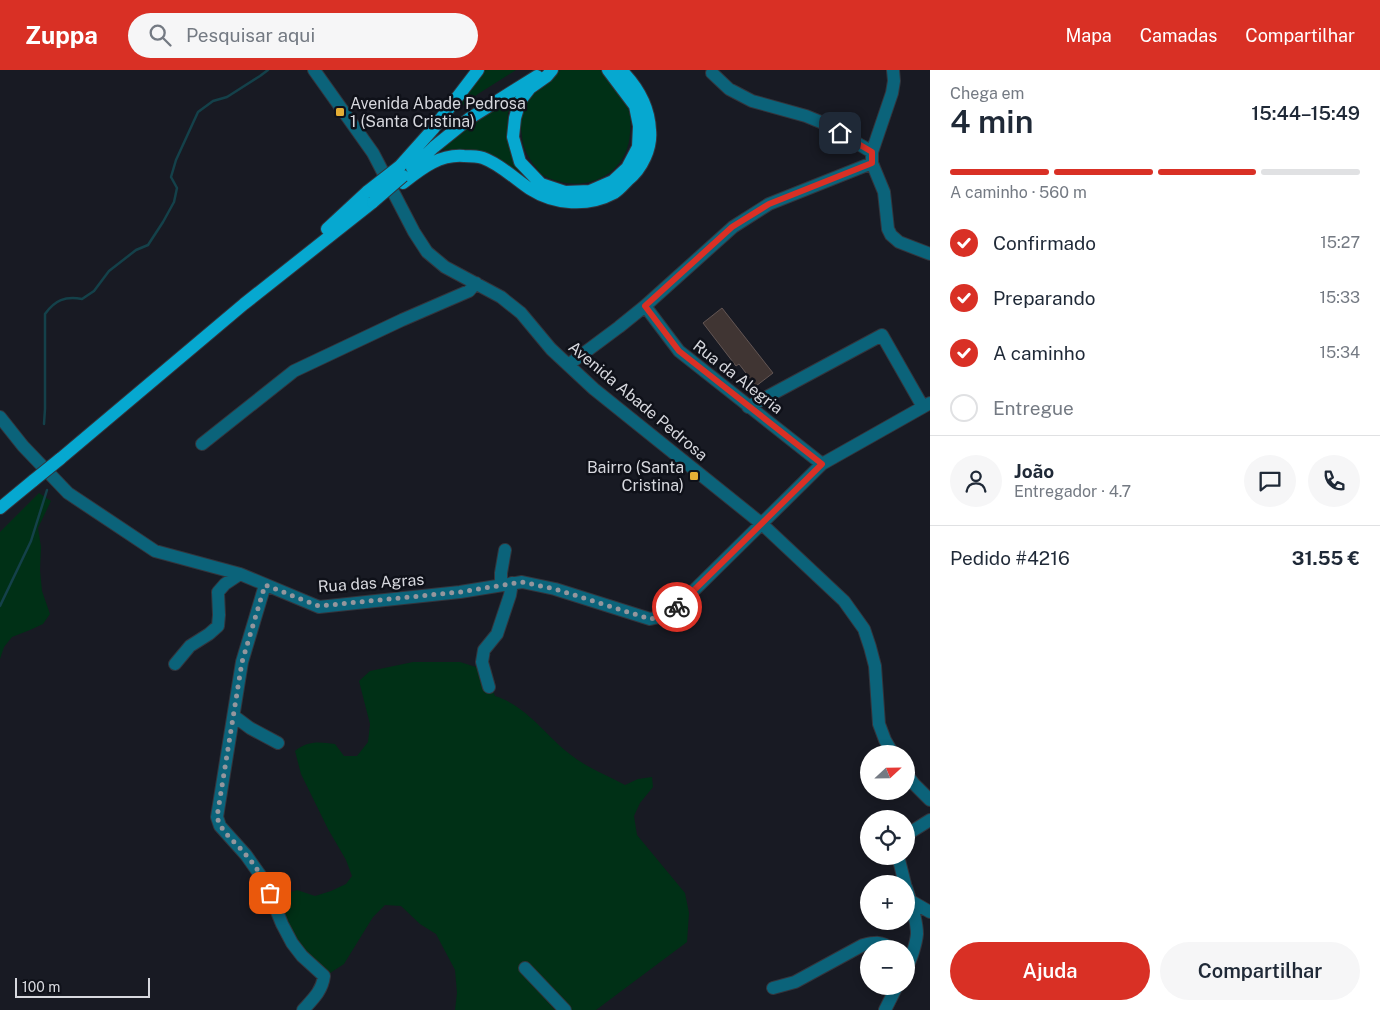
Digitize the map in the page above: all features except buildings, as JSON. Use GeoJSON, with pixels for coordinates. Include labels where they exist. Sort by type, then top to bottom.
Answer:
{"type":"FeatureCollection","features":[{"type":"Feature","properties":{"kind":"main road"},"geometry":{"type":"LineString","coordinates":[[402,175],[433,128],[478,70]]}},
{"type":"Feature","properties":{"kind":"main road"},"geometry":{"type":"LineString","coordinates":[[402,175],[464,113],[531,70]]}},
{"type":"Feature","properties":{"kind":"main road"},"geometry":{"type":"LineString","coordinates":[[0,508],[371,197],[402,175],[470,118],[527,81],[550,70]]}},
{"type":"Feature","properties":{"kind":"main road"},"geometry":{"type":"LineString","coordinates":[[550,70],[547,76],[530,88],[520,101],[515,118],[513,137],[520,162],[541,184],[565,192],[590,191],[613,181],[627,168],[638,147],[638,126],[634,106],[608,70]]}},
{"type":"Feature","properties":{"kind":"main road"},"geometry":{"type":"LineString","coordinates":[[402,175],[446,157],[462,155],[482,158],[500,167],[532,191],[555,201],[574,203],[596,200],[614,193],[632,178],[645,159],[651,138],[650,118],[640,94],[621,70]]}},
{"type":"Feature","properties":{"kind":"street","name":"Avenida Abade Pedrosa"},"geometry":{"type":"LineString","coordinates":[[314,70],[373,153],[414,232],[427,252],[445,267],[501,297],[521,312],[551,349],[594,389],[762,524],[844,601],[864,629],[870,647],[874,666],[879,724],[888,745]]}},
{"type":"Feature","properties":{"kind":"street"},"geometry":{"type":"LineString","coordinates":[[568,365],[645,306],[732,227],[769,204],[872,158],[892,93],[893,70]]}},
{"type":"Feature","properties":{"kind":"street"},"geometry":{"type":"LineString","coordinates":[[712,72],[729,89],[752,101],[806,116],[823,123],[872,158],[884,192],[888,229],[891,235],[899,242],[930,254]]}},
{"type":"Feature","properties":{"kind":"street"},"geometry":{"type":"LineString","coordinates":[[202,444],[294,371],[469,291],[476,283]]}},
{"type":"Feature","properties":{"kind":"street","name":"Rua da Alegria"},"geometry":{"type":"LineString","coordinates":[[645,306],[679,351],[822,464]]}},
{"type":"Feature","properties":{"kind":"street"},"geometry":{"type":"LineString","coordinates":[[748,407],[882,335],[926,405]]}},
{"type":"Feature","properties":{"kind":"street","name":"Rua das Agras"},"geometry":{"type":"LineString","coordinates":[[0,417],[22,446],[68,493],[155,551],[240,574],[319,606],[460,592],[522,582],[555,589],[650,619],[669,615],[822,464],[926,405]]}},
{"type":"Feature","properties":{"kind":"street"},"geometry":{"type":"LineString","coordinates":[[489,687],[482,662],[484,650],[497,634],[510,595],[500,573],[505,550]]}},
{"type":"Feature","properties":{"kind":"street"},"geometry":{"type":"LineString","coordinates":[[175,664],[190,646],[218,626],[218,592],[225,584],[240,574]]}},
{"type":"Feature","properties":{"kind":"street"},"geometry":{"type":"LineString","coordinates":[[265,585],[242,662],[217,817],[220,826],[246,855],[265,882],[292,943],[302,956],[324,976],[323,986],[303,1010]]}},
{"type":"Feature","properties":{"kind":"street"},"geometry":{"type":"LineString","coordinates":[[234,716],[250,728],[278,743]]}},
{"type":"Feature","properties":{"kind":"street"},"geometry":{"type":"LineString","coordinates":[[915,785],[930,800]]}},
{"type":"Feature","properties":{"kind":"street"},"geometry":{"type":"LineString","coordinates":[[915,829],[930,820]]}},
{"type":"Feature","properties":{"kind":"street"},"geometry":{"type":"LineString","coordinates":[[915,903],[930,912]]}},
{"type":"Feature","properties":{"kind":"street"},"geometry":{"type":"LineString","coordinates":[[915,923],[917,934],[915,940]]}},
{"type":"Feature","properties":{"kind":"street"},"geometry":{"type":"LineString","coordinates":[[772,988],[795,982],[860,947]]}},
{"type":"Feature","properties":{"kind":"street"},"geometry":{"type":"LineString","coordinates":[[525,968],[565,1010]]}},
{"type":"Feature","properties":{"kind":"street"},"geometry":{"type":"LineString","coordinates":[[885,1010],[892,995]]}},
{"type":"Feature","properties":{"kind":"green space"},"geometry":{"type":"Polygon","coordinates":[[[481,70],[516,70],[478,94],[443,120],[481,70]]]}},
{"type":"Feature","properties":{"kind":"green space"},"geometry":{"type":"Polygon","coordinates":[[[561,70],[600,70],[622,97],[629,113],[630,132],[624,157],[608,174],[586,183],[561,182],[542,175],[531,160],[523,142],[521,119],[527,102],[545,80],[561,70]]]}},
{"type":"Feature","properties":{"kind":"green space"},"geometry":{"type":"Polygon","coordinates":[[[520,91],[508,112],[507,134],[529,179],[502,161],[479,151],[438,150],[520,91]]]}},
{"type":"Feature","properties":{"kind":"green space"},"geometry":{"type":"Polygon","coordinates":[[[39,493],[51,501],[38,528],[41,547],[40,570],[42,591],[50,614],[43,624],[12,637],[4,647],[0,659],[0,532],[39,493]]]}},
{"type":"Feature","properties":{"kind":"green space"},"geometry":{"type":"Polygon","coordinates":[[[413,662],[460,662],[476,667],[490,683],[495,696],[517,707],[571,755],[583,763],[625,785],[638,779],[652,777],[653,787],[640,803],[634,816],[637,835],[685,893],[689,913],[687,942],[596,1010],[571,1010],[520,970],[555,1010],[455,1010],[457,993],[455,970],[436,934],[420,924],[401,906],[385,905],[373,917],[344,964],[327,975],[301,948],[281,908],[282,895],[297,890],[315,896],[346,884],[352,876],[346,860],[328,829],[301,774],[295,751],[309,743],[324,743],[335,744],[344,756],[357,756],[368,742],[370,724],[359,681],[370,671],[413,662]]]}},
{"type":"Feature","properties":{"kind":"waterway"},"geometry":{"type":"LineString","coordinates":[[44,424],[45,314],[53,305],[61,300],[70,298],[82,299],[94,291],[109,271],[136,250],[148,245],[174,202],[177,188],[171,177],[176,160],[198,112],[213,101],[227,97],[268,70]]}},
{"type":"Feature","properties":{"kind":"waterway"},"geometry":{"type":"LineString","coordinates":[[0,606],[31,541],[47,490]]}},
{"type":"Feature","properties":{"kind":"way so far"},"geometry":{"type":"LineString","coordinates":[[270,893],[265,882],[246,855],[226,835],[217,817],[242,662],[265,585],[319,606],[460,592],[522,582],[555,589],[650,619],[669,615],[677,607]]}},
{"type":"Feature","properties":{"kind":"place","name":"Avenida Abade Pedrosa 1 (Santa Cristina)"},"geometry":{"type":"Point","coordinates":[340,112]}},
{"type":"Feature","properties":{"kind":"place","name":"Bairro (Santa Cristina)"},"geometry":{"type":"Point","coordinates":[694,476]}},
{"type":"Feature","properties":{"kind":"route"},"geometry":{"type":"LineString","coordinates":[[677,607],[822,464],[679,351],[645,306],[732,227],[769,204],[872,163],[872,152],[840,133]]}}]}
